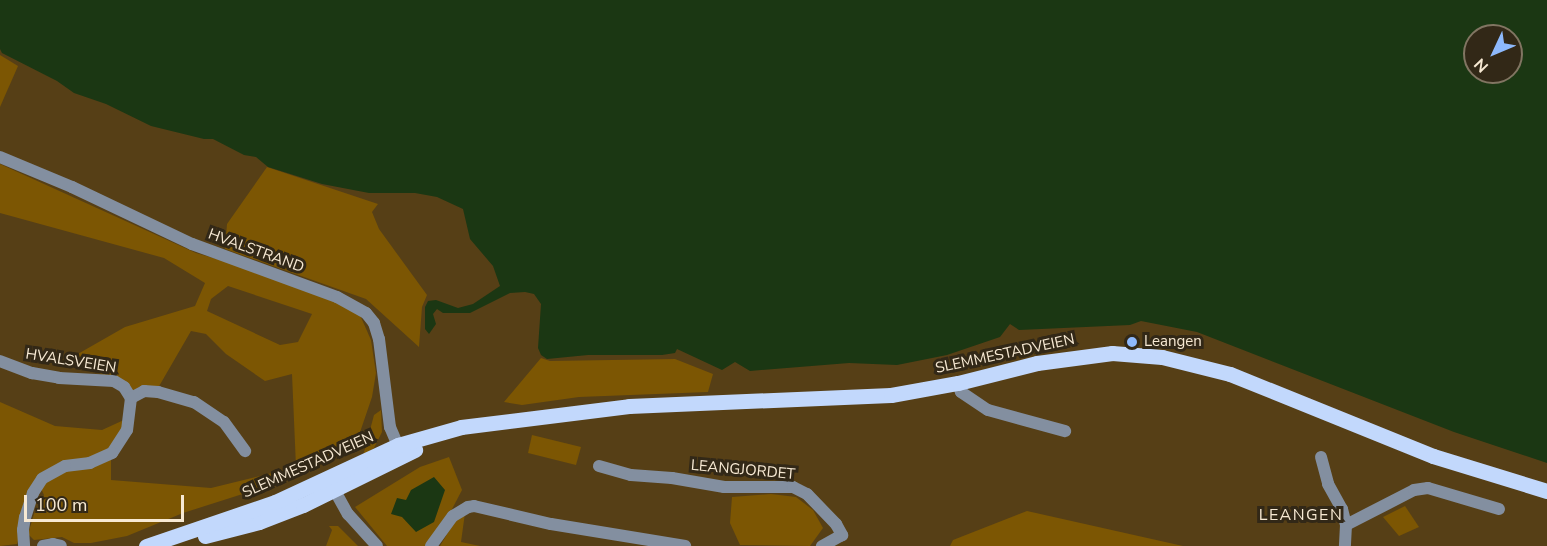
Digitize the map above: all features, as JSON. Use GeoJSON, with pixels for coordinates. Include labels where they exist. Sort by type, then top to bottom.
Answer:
{"type":"FeatureCollection","features":[{"type":"Feature","properties":{"kind":"main road","name":"SLEMMESTADVEIEN"},"geometry":{"type":"LineString","coordinates":[[170,546],[259,522],[399,450],[464,437],[486,426],[534,416],[629,406],[891,395],[958,383],[1071,356],[1128,353],[1172,359],[1230,374],[1433,456],[1547,491]]}},
{"type":"Feature","properties":{"kind":"main road","name":"SLEMMESTADVEIEN"},"geometry":{"type":"LineString","coordinates":[[146,546],[330,484]]}},
{"type":"Feature","properties":{"kind":"street","name":"HVALSTRAND"},"geometry":{"type":"LineString","coordinates":[[0,157],[72,186],[192,244],[337,297],[366,314],[374,323],[379,339],[386,405],[399,450]]}},
{"type":"Feature","properties":{"kind":"street","name":"HVALSVEIEN"},"geometry":{"type":"LineString","coordinates":[[0,361],[32,373],[114,381],[124,387],[131,398]]}},
{"type":"Feature","properties":{"kind":"street"},"geometry":{"type":"LineString","coordinates":[[958,383],[966,397],[988,410],[1065,431]]}},
{"type":"Feature","properties":{"kind":"street"},"geometry":{"type":"LineString","coordinates":[[24,546],[22,530],[25,517],[33,493],[42,479],[65,466],[90,463],[112,453],[128,430],[131,398],[144,392],[158,392],[194,402],[224,422],[245,452]]}},
{"type":"Feature","properties":{"kind":"street"},"geometry":{"type":"LineString","coordinates":[[1321,457],[1328,484],[1342,508],[1346,525],[1345,546]]}},
{"type":"Feature","properties":{"kind":"street","name":"LEANGJORDET"},"geometry":{"type":"LineString","coordinates":[[599,466],[631,475],[672,478],[724,487],[793,487],[807,494],[836,524],[842,536],[822,546]]}},
{"type":"Feature","properties":{"kind":"street"},"geometry":{"type":"LineString","coordinates":[[330,484],[348,514],[377,546]]}},
{"type":"Feature","properties":{"kind":"street"},"geometry":{"type":"LineString","coordinates":[[1346,525],[1414,490],[1428,488],[1499,509]]}},
{"type":"Feature","properties":{"kind":"street"},"geometry":{"type":"LineString","coordinates":[[431,546],[453,516],[474,506],[561,526],[685,546]]}},
{"type":"Feature","properties":{"kind":"street"},"geometry":{"type":"LineString","coordinates":[[43,546],[62,546]]}},
{"type":"Feature","properties":{"kind":"shaded area"},"geometry":{"type":"Polygon","coordinates":[[[0,0],[1547,0],[1547,463],[1454,432],[1197,332],[1141,321],[1130,325],[1019,330],[1010,324],[1000,337],[947,355],[897,365],[849,363],[750,371],[735,362],[722,370],[677,349],[675,353],[662,355],[588,355],[547,359],[541,355],[538,348],[541,304],[534,294],[525,292],[510,293],[470,313],[443,313],[437,309],[433,314],[436,324],[429,334],[425,329],[425,307],[428,301],[436,300],[458,308],[473,304],[500,286],[493,266],[470,239],[463,209],[437,197],[415,193],[369,193],[322,184],[268,167],[256,157],[244,155],[213,139],[204,139],[151,126],[106,104],[74,93],[57,81],[2,53],[0,49],[0,0]]]}},
{"type":"Feature","properties":{"kind":"shaded area"},"geometry":{"type":"Polygon","coordinates":[[[0,55],[18,66],[0,107],[0,55]]]}},
{"type":"Feature","properties":{"kind":"shaded area"},"geometry":{"type":"Polygon","coordinates":[[[0,164],[196,253],[241,266],[339,303],[360,315],[371,340],[376,373],[372,397],[356,444],[271,485],[183,513],[127,536],[91,543],[74,543],[62,537],[34,540],[28,534],[34,514],[44,495],[37,480],[17,544],[0,546],[0,402],[55,426],[102,430],[126,419],[129,405],[123,391],[76,355],[125,327],[195,306],[205,283],[164,258],[0,213],[0,164]],[[228,286],[211,299],[207,311],[280,345],[298,342],[312,314],[228,286]],[[191,331],[158,388],[141,388],[111,459],[111,480],[211,488],[296,467],[292,374],[265,381],[226,354],[206,334],[191,331]]]}},
{"type":"Feature","properties":{"kind":"shaded area"},"geometry":{"type":"Polygon","coordinates":[[[267,167],[378,204],[372,212],[379,229],[427,295],[422,307],[419,347],[366,299],[225,249],[227,224],[267,167]]]}},
{"type":"Feature","properties":{"kind":"shaded area"},"geometry":{"type":"Polygon","coordinates":[[[541,358],[550,361],[675,359],[713,374],[708,392],[579,397],[522,405],[504,402],[541,358]]]}},
{"type":"Feature","properties":{"kind":"shaded area"},"geometry":{"type":"Polygon","coordinates":[[[381,410],[382,432],[374,448],[363,456],[374,415],[381,410]]]}},
{"type":"Feature","properties":{"kind":"shaded area"},"geometry":{"type":"Polygon","coordinates":[[[532,435],[581,447],[576,465],[528,453],[532,435]]]}},
{"type":"Feature","properties":{"kind":"shaded area"},"geometry":{"type":"Polygon","coordinates":[[[449,457],[462,490],[450,513],[425,546],[387,546],[355,507],[420,467],[449,457]]]}},
{"type":"Feature","properties":{"kind":"shaded area"},"geometry":{"type":"Polygon","coordinates":[[[434,477],[445,490],[434,522],[416,532],[402,517],[391,514],[397,498],[406,500],[411,490],[434,477]]]}},
{"type":"Feature","properties":{"kind":"shaded area"},"geometry":{"type":"Polygon","coordinates":[[[771,494],[796,497],[813,510],[823,528],[810,546],[740,545],[730,523],[732,497],[771,494]]]}},
{"type":"Feature","properties":{"kind":"shaded area"},"geometry":{"type":"Polygon","coordinates":[[[1405,506],[1419,527],[1399,536],[1383,517],[1405,506]]]}},
{"type":"Feature","properties":{"kind":"shaded area"},"geometry":{"type":"Polygon","coordinates":[[[1027,511],[1183,546],[950,546],[953,540],[1027,511]]]}},
{"type":"Feature","properties":{"kind":"shaded area"},"geometry":{"type":"Polygon","coordinates":[[[465,513],[461,542],[480,546],[440,546],[455,521],[465,513]]]}},
{"type":"Feature","properties":{"kind":"shaded area"},"geometry":{"type":"Polygon","coordinates":[[[329,526],[338,526],[358,546],[326,546],[332,530],[329,526]]]}},
{"type":"Feature","properties":{"kind":"place","name":"Leangen"},"geometry":{"type":"Point","coordinates":[1132,342]}},
{"type":"Feature","properties":{"kind":"district","name":"LEANGEN"},"geometry":{"type":"Point","coordinates":[1301,515]}}]}
